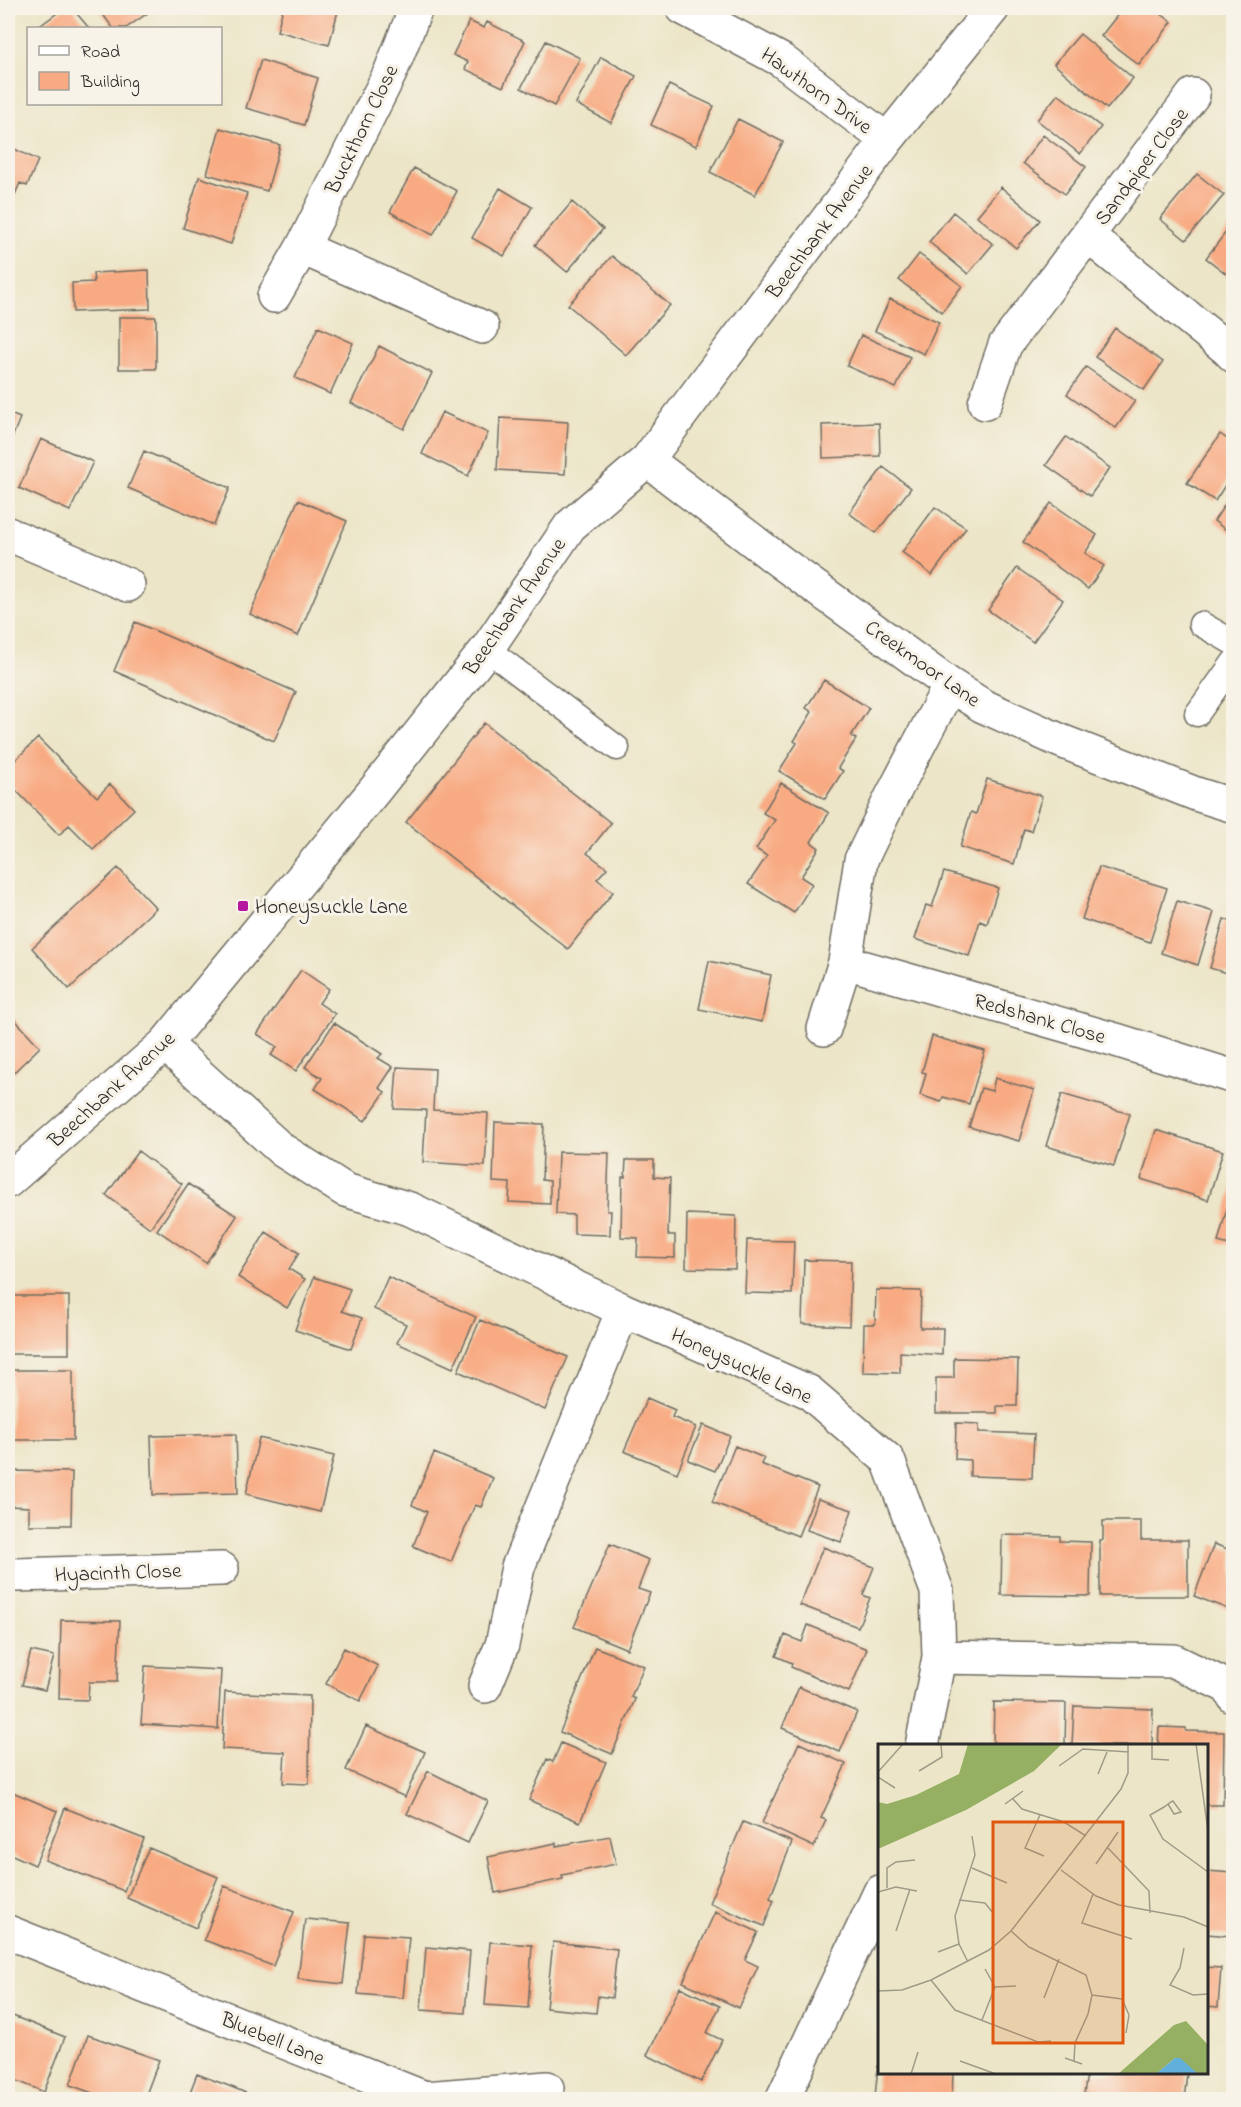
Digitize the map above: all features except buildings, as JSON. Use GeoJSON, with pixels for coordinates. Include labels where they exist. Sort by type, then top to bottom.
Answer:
{"type":"FeatureCollection","features":[{"type":"Feature","properties":{"kind":"street","name":"Buckthorn Close"},"geometry":{"type":"LineString","coordinates":[[273,296],[302,248],[390,73],[416,8]]}},
{"type":"Feature","properties":{"kind":"street","name":"Hawthorn Drive"},"geometry":{"type":"LineString","coordinates":[[683,8],[781,60],[887,140]]}},
{"type":"Feature","properties":{"kind":"street","name":"Beechbank Avenue"},"geometry":{"type":"LineString","coordinates":[[8,1181],[165,1044],[374,791],[487,649],[570,526],[646,460],[887,140],[993,8]]}},
{"type":"Feature","properties":{"kind":"street","name":"Sandpiper Close"},"geometry":{"type":"LineString","coordinates":[[985,403],[1005,345],[1193,95]]}},
{"type":"Feature","properties":{"kind":"street","name":"Sandpiper Close"},"geometry":{"type":"LineString","coordinates":[[1088,236],[1233,356]]}},
{"type":"Feature","properties":{"kind":"street"},"geometry":{"type":"LineString","coordinates":[[302,248],[482,327]]}},
{"type":"Feature","properties":{"kind":"street","name":"Creekmoor Lane"},"geometry":{"type":"LineString","coordinates":[[646,460],[782,563],[950,685],[983,706],[1061,741],[1196,794],[1233,806]]}},
{"type":"Feature","properties":{"kind":"street"},"geometry":{"type":"LineString","coordinates":[[8,534],[128,585]]}},
{"type":"Feature","properties":{"kind":"street"},"geometry":{"type":"LineString","coordinates":[[824,1029],[845,962],[861,860],[950,685]]}},
{"type":"Feature","properties":{"kind":"street","name":"Redshank Close"},"geometry":{"type":"LineString","coordinates":[[845,962],[1116,1040],[1233,1077]]}},
{"type":"Feature","properties":{"kind":"street","name":"Honeysuckle Lane"},"geometry":{"type":"LineString","coordinates":[[165,1044],[282,1150],[345,1191],[410,1209],[623,1310],[809,1392],[888,1460],[937,1591],[939,1657],[922,1744]]}},
{"type":"Feature","properties":{"kind":"street"},"geometry":{"type":"LineString","coordinates":[[485,1686],[502,1645],[519,1568],[623,1310]]}},
{"type":"Feature","properties":{"kind":"street","name":"Hyacinth Close"},"geometry":{"type":"LineString","coordinates":[[10,1577],[222,1569]]}},
{"type":"Feature","properties":{"kind":"street"},"geometry":{"type":"LineString","coordinates":[[939,1657],[1174,1661],[1228,1687],[1233,1697]]}},
{"type":"Feature","properties":{"kind":"street"},"geometry":{"type":"LineString","coordinates":[[782,2100],[878,1894]]}},
{"type":"Feature","properties":{"kind":"street","name":"Bluebell Lane"},"geometry":{"type":"LineString","coordinates":[[8,1932],[425,2098],[547,2088]]}},
{"type":"Feature","properties":{"kind":"lane"},"geometry":{"type":"LineString","coordinates":[[1201,624],[1233,643]]}},
{"type":"Feature","properties":{"kind":"lane"},"geometry":{"type":"LineString","coordinates":[[487,649],[617,748]]}},
{"type":"Feature","properties":{"kind":"lane"},"geometry":{"type":"LineString","coordinates":[[1197,714],[1233,662]]}},
{"type":"Feature","properties":{"kind":"place","name":"Honeysuckle Lane"},"geometry":{"type":"Point","coordinates":[243,906]}}]}
